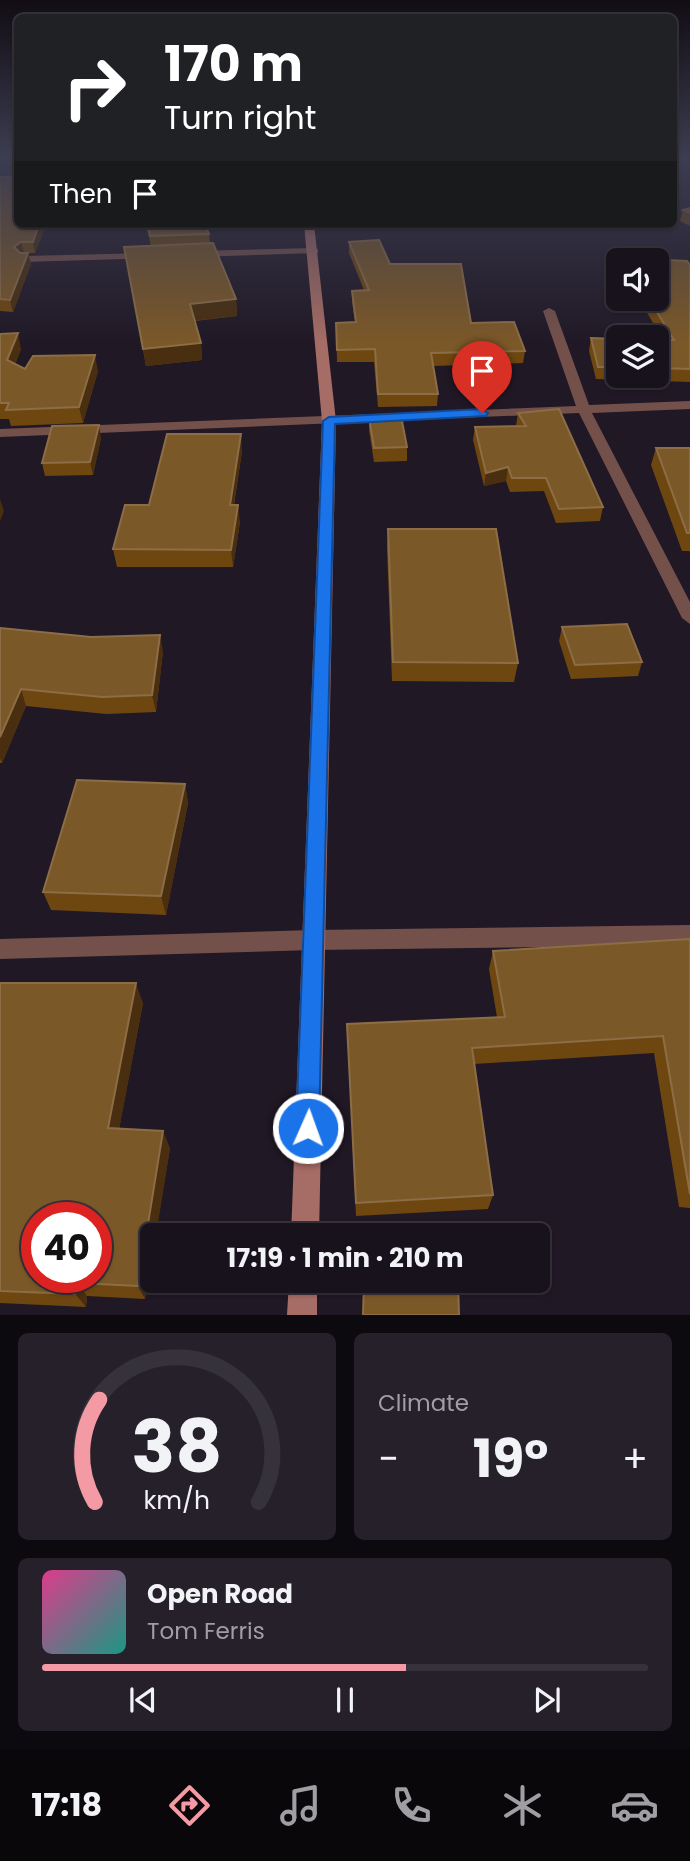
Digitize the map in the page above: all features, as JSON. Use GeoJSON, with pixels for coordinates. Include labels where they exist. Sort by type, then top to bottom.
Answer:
{"type":"FeatureCollection","features":[{"type":"Feature","properties":{"kind":"street"},"geometry":{"type":"LineString","coordinates":[[305,1223],[329,421],[310,228]]}},
{"type":"Feature","properties":{"kind":"street"},"geometry":{"type":"LineString","coordinates":[[189,254],[314,251]]}},
{"type":"Feature","properties":{"kind":"street"},"geometry":{"type":"LineString","coordinates":[[24,259],[162,255]]}},
{"type":"Feature","properties":{"kind":"street"},"geometry":{"type":"LineString","coordinates":[[549,311],[583,408],[690,618]]}},
{"type":"Feature","properties":{"kind":"street"},"geometry":{"type":"LineString","coordinates":[[0,433],[690,405]]}},
{"type":"Feature","properties":{"kind":"street"},"geometry":{"type":"LineString","coordinates":[[0,948],[313,940],[690,935]]}},
{"type":"Feature","properties":{"kind":"street"},"geometry":{"type":"LineString","coordinates":[[302,1315],[303,1293]]}},
{"type":"Feature","properties":{"kind":"building"},"geometry":{"type":"Polygon","coordinates":[[[0,220],[14,220],[14,228],[38,228],[33,242],[21,242],[14,247],[20,253],[28,253],[10,300],[0,299],[0,220]]]}},
{"type":"Feature","properties":{"kind":"building"},"geometry":{"type":"Polygon","coordinates":[[[148,228],[207,228],[209,234],[150,236],[148,228]]]}},
{"type":"Feature","properties":{"kind":"building"},"geometry":{"type":"Polygon","coordinates":[[[379,240],[390,264],[461,264],[471,323],[514,322],[525,351],[431,353],[438,394],[378,394],[375,349],[337,350],[336,323],[356,322],[352,291],[369,290],[349,242],[379,240]]]}},
{"type":"Feature","properties":{"kind":"building"},"geometry":{"type":"Polygon","coordinates":[[[213,243],[236,299],[190,304],[201,343],[143,349],[124,247],[213,243]]]}},
{"type":"Feature","properties":{"kind":"building"},"geometry":{"type":"Polygon","coordinates":[[[669,260],[687,261],[690,265],[690,369],[669,368],[669,340],[674,340],[669,332],[669,325],[665,325],[656,311],[669,311],[669,260]]]}},
{"type":"Feature","properties":{"kind":"building"},"geometry":{"type":"Polygon","coordinates":[[[18,333],[7,360],[25,369],[33,356],[95,355],[79,407],[6,410],[9,403],[0,403],[0,334],[18,333]]]}},
{"type":"Feature","properties":{"kind":"building"},"geometry":{"type":"Polygon","coordinates":[[[591,338],[606,339],[606,367],[598,367],[591,338]]]}},
{"type":"Feature","properties":{"kind":"building"},"geometry":{"type":"Polygon","coordinates":[[[559,409],[603,507],[559,509],[546,478],[512,478],[508,467],[486,473],[475,427],[526,426],[518,413],[559,409]]]}},
{"type":"Feature","properties":{"kind":"building"},"geometry":{"type":"Polygon","coordinates":[[[401,416],[407,447],[374,448],[369,417],[401,416]]]}},
{"type":"Feature","properties":{"kind":"building"},"geometry":{"type":"Polygon","coordinates":[[[99,425],[90,462],[42,463],[52,426],[99,425]]]}},
{"type":"Feature","properties":{"kind":"building"},"geometry":{"type":"Polygon","coordinates":[[[167,434],[241,434],[230,505],[238,505],[231,550],[113,549],[125,505],[149,505],[167,434]]]}},
{"type":"Feature","properties":{"kind":"building"},"geometry":{"type":"Polygon","coordinates":[[[656,448],[690,448],[690,533],[687,533],[656,448]]]}},
{"type":"Feature","properties":{"kind":"building"},"geometry":{"type":"Polygon","coordinates":[[[388,529],[496,529],[518,663],[393,662],[388,529]]]}},
{"type":"Feature","properties":{"kind":"building"},"geometry":{"type":"Polygon","coordinates":[[[627,624],[642,662],[575,665],[562,627],[627,624]]]}},
{"type":"Feature","properties":{"kind":"building"},"geometry":{"type":"Polygon","coordinates":[[[0,628],[91,637],[160,635],[152,695],[102,697],[21,689],[0,737],[0,628]]]}},
{"type":"Feature","properties":{"kind":"building"},"geometry":{"type":"Polygon","coordinates":[[[77,780],[185,784],[161,896],[43,892],[77,780]]]}},
{"type":"Feature","properties":{"kind":"building"},"geometry":{"type":"Polygon","coordinates":[[[690,939],[690,1194],[663,1036],[472,1048],[493,1195],[356,1203],[347,1024],[505,1017],[493,951],[690,939]]]}},
{"type":"Feature","properties":{"kind":"building"},"geometry":{"type":"Polygon","coordinates":[[[0,983],[136,983],[108,1128],[163,1131],[148,1223],[140,1223],[138,1286],[112,1285],[112,1202],[21,1202],[21,1292],[0,1291],[0,983]]]}},
{"type":"Feature","properties":{"kind":"building"},"geometry":{"type":"Polygon","coordinates":[[[364,1293],[458,1293],[459,1315],[363,1315],[364,1293]]]}},
{"type":"Feature","properties":{"kind":"route"},"geometry":{"type":"LineString","coordinates":[[308,1128],[329,421],[482,413]]}}]}
